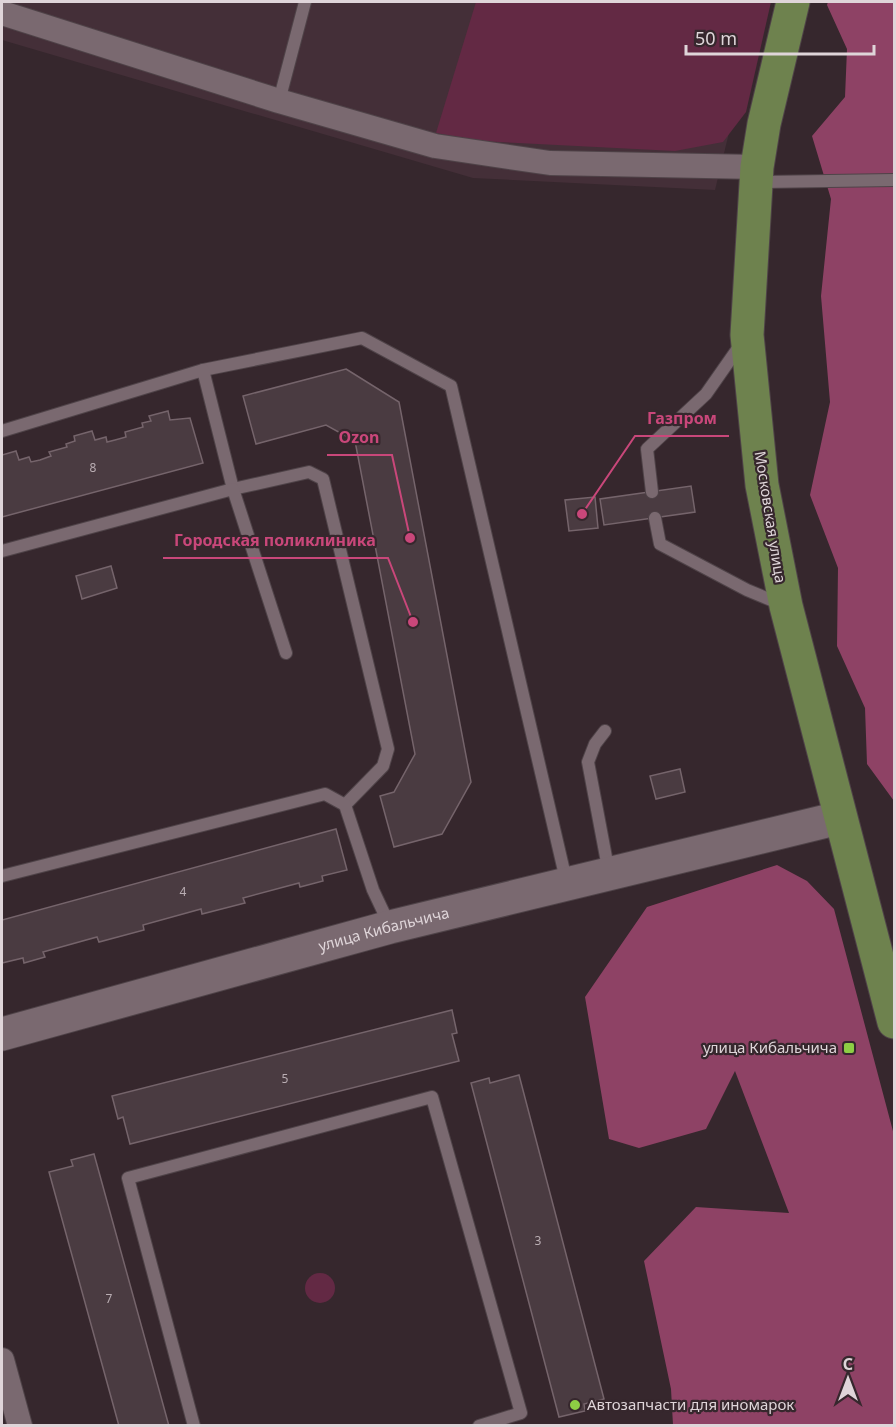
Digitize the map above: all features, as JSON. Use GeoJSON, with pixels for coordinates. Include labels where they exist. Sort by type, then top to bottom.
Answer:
{"type":"FeatureCollection","features":[{"type":"Feature","properties":{"kind":"main road","name":"Московская улица"},"geometry":{"type":"LineString","coordinates":[[793,2],[764,124],[757,175],[747,335],[762,485],[786,606],[839,818],[894,1022]]}},
{"type":"Feature","properties":{"kind":"street"},"geometry":{"type":"LineString","coordinates":[[2,13],[279,101],[435,146],[550,163],[757,175]]}},
{"type":"Feature","properties":{"kind":"street","name":"улица Кибальчича"},"geometry":{"type":"LineString","coordinates":[[2,1034],[390,927],[839,818]]}},
{"type":"Feature","properties":{"kind":"street"},"geometry":{"type":"LineString","coordinates":[[2,1360],[20,1425]]}},
{"type":"Feature","properties":{"kind":"lane"},"geometry":{"type":"LineString","coordinates":[[279,101],[305,2]]}},
{"type":"Feature","properties":{"kind":"lane"},"geometry":{"type":"LineString","coordinates":[[757,175],[894,180]]}},
{"type":"Feature","properties":{"kind":"lane"},"geometry":{"type":"LineString","coordinates":[[652,492],[648,449],[706,394],[747,335]]}},
{"type":"Feature","properties":{"kind":"lane"},"geometry":{"type":"LineString","coordinates":[[2,431],[203,370],[362,338],[451,386],[567,884]]}},
{"type":"Feature","properties":{"kind":"lane"},"geometry":{"type":"LineString","coordinates":[[203,370],[232,489],[286,653]]}},
{"type":"Feature","properties":{"kind":"lane"},"geometry":{"type":"LineString","coordinates":[[2,551],[232,489],[309,472],[323,479],[388,749],[383,766],[345,805]]}},
{"type":"Feature","properties":{"kind":"lane"},"geometry":{"type":"LineString","coordinates":[[655,518],[660,544],[747,590],[786,606]]}},
{"type":"Feature","properties":{"kind":"lane"},"geometry":{"type":"LineString","coordinates":[[605,731],[595,744],[588,762],[609,874]]}},
{"type":"Feature","properties":{"kind":"lane"},"geometry":{"type":"LineString","coordinates":[[2,876],[325,794],[345,805],[373,890],[390,927]]}},
{"type":"Feature","properties":{"kind":"lane"},"geometry":{"type":"LineString","coordinates":[[194,1425],[128,1178],[432,1097],[521,1413],[479,1425]]}},
{"type":"Feature","properties":{"kind":"shaded area"},"geometry":{"type":"Polygon","coordinates":[[[2,2],[761,2],[715,190],[473,178],[2,40],[2,2]]]}},
{"type":"Feature","properties":{"kind":"shaded area"},"geometry":{"type":"Polygon","coordinates":[[[476,2],[771,2],[746,112],[723,142],[675,151],[479,141],[436,133],[476,2]]]}},
{"type":"Feature","properties":{"kind":"shaded area"},"geometry":{"type":"Polygon","coordinates":[[[828,2],[894,2],[894,801],[867,764],[865,708],[837,646],[838,568],[810,495],[830,402],[821,296],[831,199],[812,136],[845,97],[847,49],[827,5],[828,2]]]}},
{"type":"Feature","properties":{"kind":"shaded area"},"geometry":{"type":"Polygon","coordinates":[[[777,865],[807,881],[834,909],[894,1135],[894,1425],[673,1425],[671,1389],[644,1261],[696,1207],[789,1213],[735,1071],[706,1129],[639,1148],[609,1139],[585,997],[647,907],[777,865]]]}},
{"type":"Feature","properties":{"kind":"shaded area"},"geometry":{"type":"Polygon","coordinates":[[[320,1273],[326,1274],[334,1282],[334,1294],[326,1302],[320,1303],[314,1302],[306,1294],[305,1288],[306,1282],[314,1274],[320,1273]]]}},
{"type":"Feature","properties":{"kind":"building"},"geometry":{"type":"Polygon","coordinates":[[[346,369],[399,402],[471,782],[442,834],[394,847],[380,796],[394,792],[415,754],[355,441],[326,425],[256,444],[243,396],[346,369]]]}},
{"type":"Feature","properties":{"kind":"building"},"geometry":{"type":"Polygon","coordinates":[[[168,411],[170,420],[190,418],[203,463],[2,517],[2,455],[16,451],[19,460],[29,457],[31,462],[40,460],[51,456],[49,452],[67,447],[66,444],[75,441],[74,436],[92,431],[95,440],[106,437],[107,442],[115,440],[126,437],[125,432],[143,427],[142,423],[151,421],[149,416],[168,411]]]}},
{"type":"Feature","properties":{"kind":"building"},"geometry":{"type":"Polygon","coordinates":[[[691,486],[695,512],[604,525],[600,499],[691,486]]]}},
{"type":"Feature","properties":{"kind":"building"},"geometry":{"type":"Polygon","coordinates":[[[595,497],[598,528],[569,531],[565,500],[595,497]]]}},
{"type":"Feature","properties":{"kind":"building"},"geometry":{"type":"Polygon","coordinates":[[[111,566],[117,588],[82,599],[76,576],[111,566]]]}},
{"type":"Feature","properties":{"kind":"building"},"geometry":{"type":"Polygon","coordinates":[[[680,769],[685,792],[656,799],[650,776],[680,769]]]}},
{"type":"Feature","properties":{"kind":"building"},"geometry":{"type":"Polygon","coordinates":[[[336,829],[347,870],[322,876],[323,881],[300,887],[299,883],[243,898],[245,903],[202,914],[201,909],[143,925],[144,930],[99,942],[97,937],[43,952],[45,957],[24,963],[23,958],[2,963],[2,920],[336,829]]]}},
{"type":"Feature","properties":{"kind":"building"},"geometry":{"type":"Polygon","coordinates":[[[452,1010],[457,1033],[452,1034],[459,1061],[130,1144],[123,1117],[118,1119],[112,1096],[452,1010]]]}},
{"type":"Feature","properties":{"kind":"building"},"geometry":{"type":"Polygon","coordinates":[[[519,1075],[604,1399],[584,1404],[585,1411],[559,1417],[471,1083],[489,1078],[490,1083],[519,1075]]]}},
{"type":"Feature","properties":{"kind":"building"},"geometry":{"type":"Polygon","coordinates":[[[94,1154],[169,1426],[119,1426],[49,1172],[73,1166],[71,1160],[94,1154]]]}},
{"type":"Feature","properties":{"kind":"place","name":"Газпром"},"geometry":{"type":"Point","coordinates":[582,514]}},
{"type":"Feature","properties":{"kind":"place","name":"Ozon"},"geometry":{"type":"Point","coordinates":[410,538]}},
{"type":"Feature","properties":{"kind":"place","name":"Городская поликлиника"},"geometry":{"type":"Point","coordinates":[413,622]}},
{"type":"Feature","properties":{"kind":"place","name":"улица Кибальчича"},"geometry":{"type":"Point","coordinates":[849,1048]}},
{"type":"Feature","properties":{"kind":"place","name":"Автозапчасти для иномарок"},"geometry":{"type":"Point","coordinates":[575,1405]}}]}
